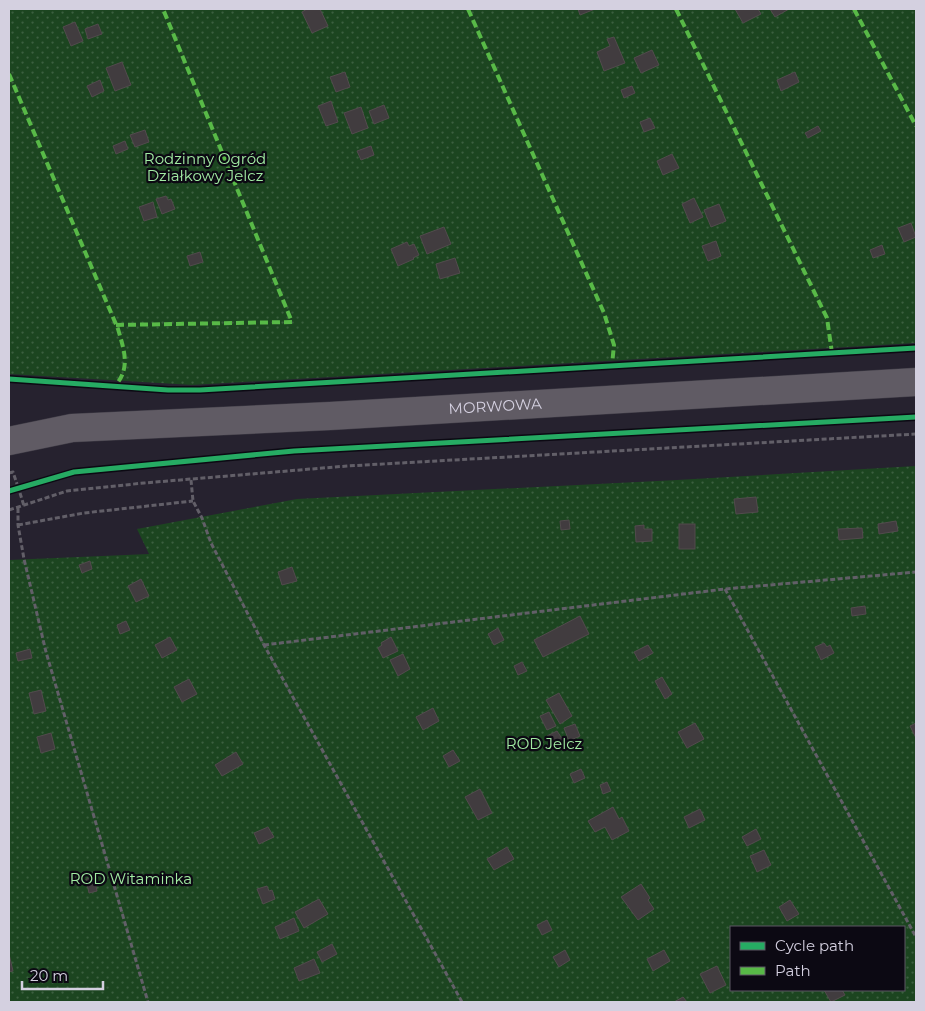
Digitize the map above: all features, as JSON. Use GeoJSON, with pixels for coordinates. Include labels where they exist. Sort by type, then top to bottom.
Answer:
{"type":"FeatureCollection","features":[{"type":"Feature","properties":{"kind":"street","name":"MORWOWA"},"geometry":{"type":"LineString","coordinates":[[9,441],[72,428],[340,415],[916,382]]}},
{"type":"Feature","properties":{"kind":"street","name":"MORWOWA"},"geometry":{"type":"LineString","coordinates":[[9,421],[72,428]]}},
{"type":"Feature","properties":{"kind":"path"},"geometry":{"type":"LineString","coordinates":[[9,510],[67,491],[347,466],[916,434]]}},
{"type":"Feature","properties":{"kind":"path"},"geometry":{"type":"LineString","coordinates":[[9,473],[13,472],[17,484]]}},
{"type":"Feature","properties":{"kind":"path"},"geometry":{"type":"LineString","coordinates":[[191,480],[193,501],[202,518],[211,543],[264,644],[462,1002]]}},
{"type":"Feature","properties":{"kind":"path"},"geometry":{"type":"LineString","coordinates":[[11,490],[27,485]]}},
{"type":"Feature","properties":{"kind":"path"},"geometry":{"type":"LineString","coordinates":[[20,493],[24,506]]}},
{"type":"Feature","properties":{"kind":"path"},"geometry":{"type":"LineString","coordinates":[[18,525],[84,513],[193,501]]}},
{"type":"Feature","properties":{"kind":"path"},"geometry":{"type":"LineString","coordinates":[[18,508],[18,525],[24,559],[46,652],[148,1002]]}},
{"type":"Feature","properties":{"kind":"path"},"geometry":{"type":"LineString","coordinates":[[264,644],[725,589],[916,572]]}},
{"type":"Feature","properties":{"kind":"path"},"geometry":{"type":"LineString","coordinates":[[725,589],[916,937]]}},
{"type":"Feature","properties":{"kind":"green space","name":"Rodzinny Ogród Działkowy Jelcz"},"geometry":{"type":"Polygon","coordinates":[[[9,9],[916,9],[916,343],[192,385],[9,374],[9,9]]]}},
{"type":"Feature","properties":{"kind":"green space","name":"ROD Jelcz"},"geometry":{"type":"Polygon","coordinates":[[[916,466],[916,1002],[9,1002],[9,560],[149,554],[137,529],[297,499],[916,466]]]}},
{"type":"Feature","properties":{"kind":"building"},"geometry":{"type":"Polygon","coordinates":[[[307,9],[320,9],[328,26],[312,33],[302,12],[307,9]]]}},
{"type":"Feature","properties":{"kind":"building"},"geometry":{"type":"Polygon","coordinates":[[[578,9],[595,9],[580,15],[578,9]]]}},
{"type":"Feature","properties":{"kind":"building"},"geometry":{"type":"Polygon","coordinates":[[[735,9],[758,9],[761,14],[743,23],[735,9]]]}},
{"type":"Feature","properties":{"kind":"building"},"geometry":{"type":"Polygon","coordinates":[[[770,9],[789,9],[775,17],[770,9]]]}},
{"type":"Feature","properties":{"kind":"building"},"geometry":{"type":"Polygon","coordinates":[[[75,22],[83,41],[71,46],[63,27],[75,22]]]}},
{"type":"Feature","properties":{"kind":"building"},"geometry":{"type":"Polygon","coordinates":[[[98,24],[102,34],[88,39],[85,29],[98,24]]]}},
{"type":"Feature","properties":{"kind":"building"},"geometry":{"type":"Polygon","coordinates":[[[614,37],[625,63],[604,71],[597,52],[610,46],[607,39],[614,37]]]}},
{"type":"Feature","properties":{"kind":"building"},"geometry":{"type":"Polygon","coordinates":[[[652,50],[659,65],[641,73],[634,58],[652,50]]]}},
{"type":"Feature","properties":{"kind":"building"},"geometry":{"type":"Polygon","coordinates":[[[122,62],[131,85],[115,91],[106,68],[122,62]]]}},
{"type":"Feature","properties":{"kind":"building"},"geometry":{"type":"Polygon","coordinates":[[[345,72],[350,87],[336,92],[330,77],[345,72]]]}},
{"type":"Feature","properties":{"kind":"building"},"geometry":{"type":"Polygon","coordinates":[[[795,72],[799,82],[781,91],[777,80],[795,72]]]}},
{"type":"Feature","properties":{"kind":"building"},"geometry":{"type":"Polygon","coordinates":[[[100,80],[104,91],[92,97],[87,86],[100,80]]]}},
{"type":"Feature","properties":{"kind":"building"},"geometry":{"type":"Polygon","coordinates":[[[632,86],[635,93],[624,98],[621,90],[632,86]]]}},
{"type":"Feature","properties":{"kind":"building"},"geometry":{"type":"Polygon","coordinates":[[[331,101],[338,122],[326,126],[318,106],[331,101]]]}},
{"type":"Feature","properties":{"kind":"building"},"geometry":{"type":"Polygon","coordinates":[[[384,105],[389,118],[374,124],[369,111],[384,105]]]}},
{"type":"Feature","properties":{"kind":"building"},"geometry":{"type":"Polygon","coordinates":[[[361,107],[368,128],[352,134],[344,113],[361,107]]]}},
{"type":"Feature","properties":{"kind":"building"},"geometry":{"type":"Polygon","coordinates":[[[650,118],[655,128],[644,132],[640,122],[650,118]]]}},
{"type":"Feature","properties":{"kind":"building"},"geometry":{"type":"Polygon","coordinates":[[[818,126],[821,131],[808,138],[805,133],[818,126]]]}},
{"type":"Feature","properties":{"kind":"building"},"geometry":{"type":"Polygon","coordinates":[[[145,130],[149,142],[135,147],[130,135],[145,130]]]}},
{"type":"Feature","properties":{"kind":"building"},"geometry":{"type":"Polygon","coordinates":[[[125,141],[128,149],[116,154],[113,146],[125,141]]]}},
{"type":"Feature","properties":{"kind":"building"},"geometry":{"type":"Polygon","coordinates":[[[371,146],[374,155],[361,160],[357,151],[371,146]]]}},
{"type":"Feature","properties":{"kind":"building"},"geometry":{"type":"Polygon","coordinates":[[[672,154],[679,168],[663,175],[657,161],[672,154]]]}},
{"type":"Feature","properties":{"kind":"building"},"geometry":{"type":"Polygon","coordinates":[[[166,196],[168,200],[171,199],[175,209],[162,214],[156,199],[166,196]]]}},
{"type":"Feature","properties":{"kind":"building"},"geometry":{"type":"Polygon","coordinates":[[[694,198],[703,217],[690,223],[682,204],[694,198]]]}},
{"type":"Feature","properties":{"kind":"building"},"geometry":{"type":"Polygon","coordinates":[[[153,202],[157,217],[144,221],[139,207],[153,202]]]}},
{"type":"Feature","properties":{"kind":"building"},"geometry":{"type":"Polygon","coordinates":[[[719,204],[726,221],[711,227],[704,210],[719,204]]]}},
{"type":"Feature","properties":{"kind":"building"},"geometry":{"type":"Polygon","coordinates":[[[911,223],[916,237],[904,242],[898,228],[911,223]]]}},
{"type":"Feature","properties":{"kind":"building"},"geometry":{"type":"Polygon","coordinates":[[[444,227],[451,244],[427,254],[420,236],[444,227]]]}},
{"type":"Feature","properties":{"kind":"building"},"geometry":{"type":"Polygon","coordinates":[[[716,241],[721,256],[708,261],[702,246],[716,241]]]}},
{"type":"Feature","properties":{"kind":"building"},"geometry":{"type":"Polygon","coordinates":[[[407,242],[409,246],[414,244],[419,255],[398,266],[391,249],[407,242]]]}},
{"type":"Feature","properties":{"kind":"building"},"geometry":{"type":"Polygon","coordinates":[[[882,245],[885,254],[873,258],[870,250],[882,245]]]}},
{"type":"Feature","properties":{"kind":"building"},"geometry":{"type":"Polygon","coordinates":[[[200,252],[203,262],[190,266],[187,256],[200,252]]]}},
{"type":"Feature","properties":{"kind":"building"},"geometry":{"type":"Polygon","coordinates":[[[455,258],[460,273],[440,279],[436,264],[455,258]]]}},
{"type":"Feature","properties":{"kind":"building"},"geometry":{"type":"Polygon","coordinates":[[[756,497],[758,512],[736,514],[734,499],[756,497]]]}},
{"type":"Feature","properties":{"kind":"building"},"geometry":{"type":"Polygon","coordinates":[[[569,520],[570,529],[561,530],[560,521],[569,520]]]}},
{"type":"Feature","properties":{"kind":"building"},"geometry":{"type":"Polygon","coordinates":[[[896,521],[898,531],[879,534],[878,524],[896,521]]]}},
{"type":"Feature","properties":{"kind":"building"},"geometry":{"type":"Polygon","coordinates":[[[679,524],[695,524],[695,549],[679,549],[679,524]]]}},
{"type":"Feature","properties":{"kind":"building"},"geometry":{"type":"Polygon","coordinates":[[[644,525],[644,529],[652,529],[652,541],[636,542],[635,526],[644,525]]]}},
{"type":"Feature","properties":{"kind":"building"},"geometry":{"type":"Polygon","coordinates":[[[862,528],[863,538],[839,540],[838,529],[862,528]]]}},
{"type":"Feature","properties":{"kind":"building"},"geometry":{"type":"Polygon","coordinates":[[[90,561],[92,569],[82,573],[79,565],[90,561]]]}},
{"type":"Feature","properties":{"kind":"building"},"geometry":{"type":"Polygon","coordinates":[[[292,567],[297,581],[282,585],[278,572],[292,567]]]}},
{"type":"Feature","properties":{"kind":"building"},"geometry":{"type":"Polygon","coordinates":[[[141,579],[149,596],[136,602],[128,586],[141,579]]]}},
{"type":"Feature","properties":{"kind":"building"},"geometry":{"type":"Polygon","coordinates":[[[865,606],[866,614],[852,616],[851,608],[865,606]]]}},
{"type":"Feature","properties":{"kind":"building"},"geometry":{"type":"Polygon","coordinates":[[[580,616],[589,634],[543,657],[534,640],[580,616]]]}},
{"type":"Feature","properties":{"kind":"building"},"geometry":{"type":"Polygon","coordinates":[[[126,621],[130,630],[120,634],[117,625],[126,621]]]}},
{"type":"Feature","properties":{"kind":"building"},"geometry":{"type":"Polygon","coordinates":[[[498,628],[504,640],[494,645],[488,634],[498,628]]]}},
{"type":"Feature","properties":{"kind":"building"},"geometry":{"type":"Polygon","coordinates":[[[170,637],[177,650],[162,658],[155,645],[170,637]]]}},
{"type":"Feature","properties":{"kind":"building"},"geometry":{"type":"Polygon","coordinates":[[[391,637],[398,651],[383,658],[378,648],[382,645],[381,643],[391,637]]]}},
{"type":"Feature","properties":{"kind":"building"},"geometry":{"type":"Polygon","coordinates":[[[824,643],[827,647],[830,645],[834,653],[821,660],[815,647],[824,643]]]}},
{"type":"Feature","properties":{"kind":"building"},"geometry":{"type":"Polygon","coordinates":[[[648,645],[653,653],[639,661],[634,652],[648,645]]]}},
{"type":"Feature","properties":{"kind":"building"},"geometry":{"type":"Polygon","coordinates":[[[30,649],[32,658],[18,661],[16,653],[30,649]]]}},
{"type":"Feature","properties":{"kind":"building"},"geometry":{"type":"Polygon","coordinates":[[[403,654],[410,669],[398,676],[390,660],[403,654]]]}},
{"type":"Feature","properties":{"kind":"building"},"geometry":{"type":"Polygon","coordinates":[[[522,662],[527,671],[518,675],[514,666],[522,662]]]}},
{"type":"Feature","properties":{"kind":"building"},"geometry":{"type":"Polygon","coordinates":[[[662,677],[672,694],[665,699],[655,681],[662,677]]]}},
{"type":"Feature","properties":{"kind":"building"},"geometry":{"type":"Polygon","coordinates":[[[189,679],[197,694],[182,702],[174,687],[189,679]]]}},
{"type":"Feature","properties":{"kind":"building"},"geometry":{"type":"Polygon","coordinates":[[[41,690],[46,711],[34,714],[29,693],[41,690]]]}},
{"type":"Feature","properties":{"kind":"building"},"geometry":{"type":"Polygon","coordinates":[[[559,693],[572,716],[560,724],[546,700],[559,693]]]}},
{"type":"Feature","properties":{"kind":"building"},"geometry":{"type":"Polygon","coordinates":[[[433,708],[439,721],[423,730],[416,717],[433,708]]]}},
{"type":"Feature","properties":{"kind":"building"},"geometry":{"type":"Polygon","coordinates":[[[549,712],[556,726],[547,730],[540,716],[549,712]]]}},
{"type":"Feature","properties":{"kind":"building"},"geometry":{"type":"Polygon","coordinates":[[[695,723],[704,739],[687,748],[678,732],[695,723]]]}},
{"type":"Feature","properties":{"kind":"building"},"geometry":{"type":"Polygon","coordinates":[[[916,723],[916,738],[910,726],[916,723]]]}},
{"type":"Feature","properties":{"kind":"building"},"geometry":{"type":"Polygon","coordinates":[[[575,724],[580,736],[569,741],[564,728],[575,724]]]}},
{"type":"Feature","properties":{"kind":"building"},"geometry":{"type":"Polygon","coordinates":[[[557,731],[563,740],[552,746],[547,736],[557,731]]]}},
{"type":"Feature","properties":{"kind":"building"},"geometry":{"type":"Polygon","coordinates":[[[51,733],[55,749],[41,753],[37,737],[51,733]]]}},
{"type":"Feature","properties":{"kind":"building"},"geometry":{"type":"Polygon","coordinates":[[[453,750],[460,761],[449,767],[443,756],[453,750]]]}},
{"type":"Feature","properties":{"kind":"building"},"geometry":{"type":"Polygon","coordinates":[[[236,752],[243,764],[222,776],[215,765],[236,752]]]}},
{"type":"Feature","properties":{"kind":"building"},"geometry":{"type":"Polygon","coordinates":[[[581,769],[585,778],[574,783],[570,774],[581,769]]]}},
{"type":"Feature","properties":{"kind":"building"},"geometry":{"type":"Polygon","coordinates":[[[607,782],[611,791],[603,794],[600,785],[607,782]]]}},
{"type":"Feature","properties":{"kind":"building"},"geometry":{"type":"Polygon","coordinates":[[[480,789],[492,813],[478,820],[465,797],[480,789]]]}},
{"type":"Feature","properties":{"kind":"building"},"geometry":{"type":"Polygon","coordinates":[[[613,807],[619,819],[622,817],[629,831],[612,840],[605,827],[595,832],[588,821],[613,807]]]}},
{"type":"Feature","properties":{"kind":"building"},"geometry":{"type":"Polygon","coordinates":[[[700,809],[705,820],[689,828],[684,817],[700,809]]]}},
{"type":"Feature","properties":{"kind":"building"},"geometry":{"type":"Polygon","coordinates":[[[268,827],[274,837],[259,844],[254,833],[268,827]]]}},
{"type":"Feature","properties":{"kind":"building"},"geometry":{"type":"Polygon","coordinates":[[[756,829],[761,839],[747,846],[742,837],[756,829]]]}},
{"type":"Feature","properties":{"kind":"building"},"geometry":{"type":"Polygon","coordinates":[[[507,847],[514,859],[494,870],[487,859],[507,847]]]}},
{"type":"Feature","properties":{"kind":"building"},"geometry":{"type":"Polygon","coordinates":[[[764,850],[771,865],[757,872],[750,856],[764,850]]]}},
{"type":"Feature","properties":{"kind":"building"},"geometry":{"type":"Polygon","coordinates":[[[94,877],[97,891],[89,893],[86,879],[94,877]]]}},
{"type":"Feature","properties":{"kind":"building"},"geometry":{"type":"Polygon","coordinates":[[[641,884],[650,898],[648,900],[654,909],[638,920],[621,897],[641,884]]]}},
{"type":"Feature","properties":{"kind":"building"},"geometry":{"type":"Polygon","coordinates":[[[267,886],[269,891],[272,890],[275,899],[263,904],[257,889],[267,886]]]}},
{"type":"Feature","properties":{"kind":"building"},"geometry":{"type":"Polygon","coordinates":[[[319,899],[328,914],[304,928],[295,912],[319,899]]]}},
{"type":"Feature","properties":{"kind":"building"},"geometry":{"type":"Polygon","coordinates":[[[790,900],[799,914],[787,921],[779,907],[790,900]]]}},
{"type":"Feature","properties":{"kind":"building"},"geometry":{"type":"Polygon","coordinates":[[[294,918],[299,931],[280,939],[275,927],[294,918]]]}},
{"type":"Feature","properties":{"kind":"building"},"geometry":{"type":"Polygon","coordinates":[[[547,920],[552,930],[542,935],[537,925],[547,920]]]}},
{"type":"Feature","properties":{"kind":"building"},"geometry":{"type":"Polygon","coordinates":[[[332,944],[337,954],[322,962],[317,952],[332,944]]]}},
{"type":"Feature","properties":{"kind":"building"},"geometry":{"type":"Polygon","coordinates":[[[565,950],[570,960],[559,967],[553,957],[565,950]]]}},
{"type":"Feature","properties":{"kind":"building"},"geometry":{"type":"Polygon","coordinates":[[[664,950],[670,961],[653,971],[647,959],[664,950]]]}},
{"type":"Feature","properties":{"kind":"building"},"geometry":{"type":"Polygon","coordinates":[[[9,954],[13,971],[9,972],[9,954]]]}},
{"type":"Feature","properties":{"kind":"building"},"geometry":{"type":"Polygon","coordinates":[[[314,959],[320,973],[299,981],[294,968],[314,959]]]}},
{"type":"Feature","properties":{"kind":"building"},"geometry":{"type":"Polygon","coordinates":[[[717,966],[726,985],[710,993],[700,974],[717,966]]]}},
{"type":"Feature","properties":{"kind":"building"},"geometry":{"type":"Polygon","coordinates":[[[825,991],[843,991],[845,995],[831,1002],[825,991]]]}},
{"type":"Feature","properties":{"kind":"building"},"geometry":{"type":"Polygon","coordinates":[[[683,997],[687,1002],[674,1002],[683,997]]]}},
{"type":"Feature","properties":{"kind":"marked path"},"geometry":{"type":"LineString","coordinates":[[116,325],[292,322],[163,9]]}},
{"type":"Feature","properties":{"kind":"marked path"},"geometry":{"type":"LineString","coordinates":[[468,9],[604,313],[614,345],[612,365]]}},
{"type":"Feature","properties":{"kind":"marked path"},"geometry":{"type":"LineString","coordinates":[[676,9],[827,318],[832,353]]}},
{"type":"Feature","properties":{"kind":"marked path"},"geometry":{"type":"LineString","coordinates":[[854,9],[916,126]]}},
{"type":"Feature","properties":{"kind":"marked path"},"geometry":{"type":"LineString","coordinates":[[9,74],[118,329],[124,352],[125,366],[115,386]]}},
{"type":"Feature","properties":{"kind":"cycle path"},"geometry":{"type":"LineString","coordinates":[[9,379],[168,390],[200,390],[916,348]]}},
{"type":"Feature","properties":{"kind":"cycle path"},"geometry":{"type":"LineString","coordinates":[[9,491],[74,472],[294,451],[916,417]]}},
{"type":"Feature","properties":{"kind":"park label","name":"ROD Witaminka"},"geometry":{"type":"Point","coordinates":[131,879]}}]}
